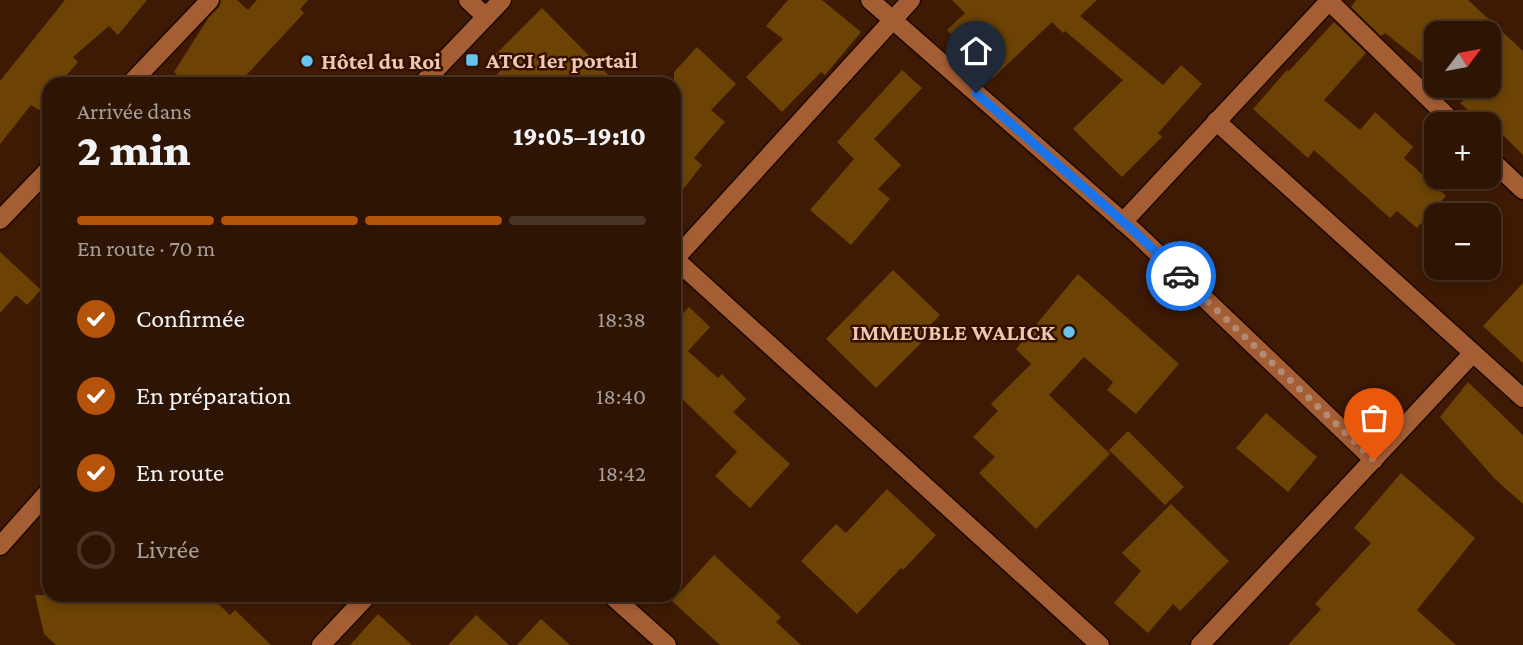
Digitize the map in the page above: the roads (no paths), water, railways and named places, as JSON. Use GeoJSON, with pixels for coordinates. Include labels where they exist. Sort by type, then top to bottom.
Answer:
{"type":"FeatureCollection","features":[{"type":"Feature","properties":{"kind":"street"},"geometry":{"type":"LineString","coordinates":[[137,77],[209,0]]}},
{"type":"Feature","properties":{"kind":"street"},"geometry":{"type":"LineString","coordinates":[[468,0],[486,18]]}},
{"type":"Feature","properties":{"kind":"street"},"geometry":{"type":"LineString","coordinates":[[429,77],[502,0]]}},
{"type":"Feature","properties":{"kind":"street"},"geometry":{"type":"LineString","coordinates":[[870,0],[1123,222],[1374,460]]}},
{"type":"Feature","properties":{"kind":"street"},"geometry":{"type":"LineString","coordinates":[[681,252],[911,0]]}},
{"type":"Feature","properties":{"kind":"street"},"geometry":{"type":"LineString","coordinates":[[1123,222],[1329,1],[1443,112]]}},
{"type":"Feature","properties":{"kind":"street"},"geometry":{"type":"LineString","coordinates":[[1216,121],[1523,398]]}},
{"type":"Feature","properties":{"kind":"street"},"geometry":{"type":"LineString","coordinates":[[1501,169],[1523,190]]}},
{"type":"Feature","properties":{"kind":"street"},"geometry":{"type":"LineString","coordinates":[[0,220],[42,176]]}},
{"type":"Feature","properties":{"kind":"street"},"geometry":{"type":"LineString","coordinates":[[681,266],[1100,645]]}},
{"type":"Feature","properties":{"kind":"street"},"geometry":{"type":"LineString","coordinates":[[1200,645],[1473,353]]}},
{"type":"Feature","properties":{"kind":"street"},"geometry":{"type":"LineString","coordinates":[[0,546],[42,499]]}},
{"type":"Feature","properties":{"kind":"street"},"geometry":{"type":"LineString","coordinates":[[321,645],[361,602]]}},
{"type":"Feature","properties":{"kind":"street"},"geometry":{"type":"LineString","coordinates":[[619,602],[667,645]]}},
{"type":"Feature","properties":{"kind":"place","name":"ATCI 1er portail"},"geometry":{"type":"Point","coordinates":[472,60]}},
{"type":"Feature","properties":{"kind":"place","name":"Hôtel du Roi"},"geometry":{"type":"Point","coordinates":[307,61]}},
{"type":"Feature","properties":{"kind":"place","name":"IMMEUBLE WALICK"},"geometry":{"type":"Point","coordinates":[1069,332]}}]}
